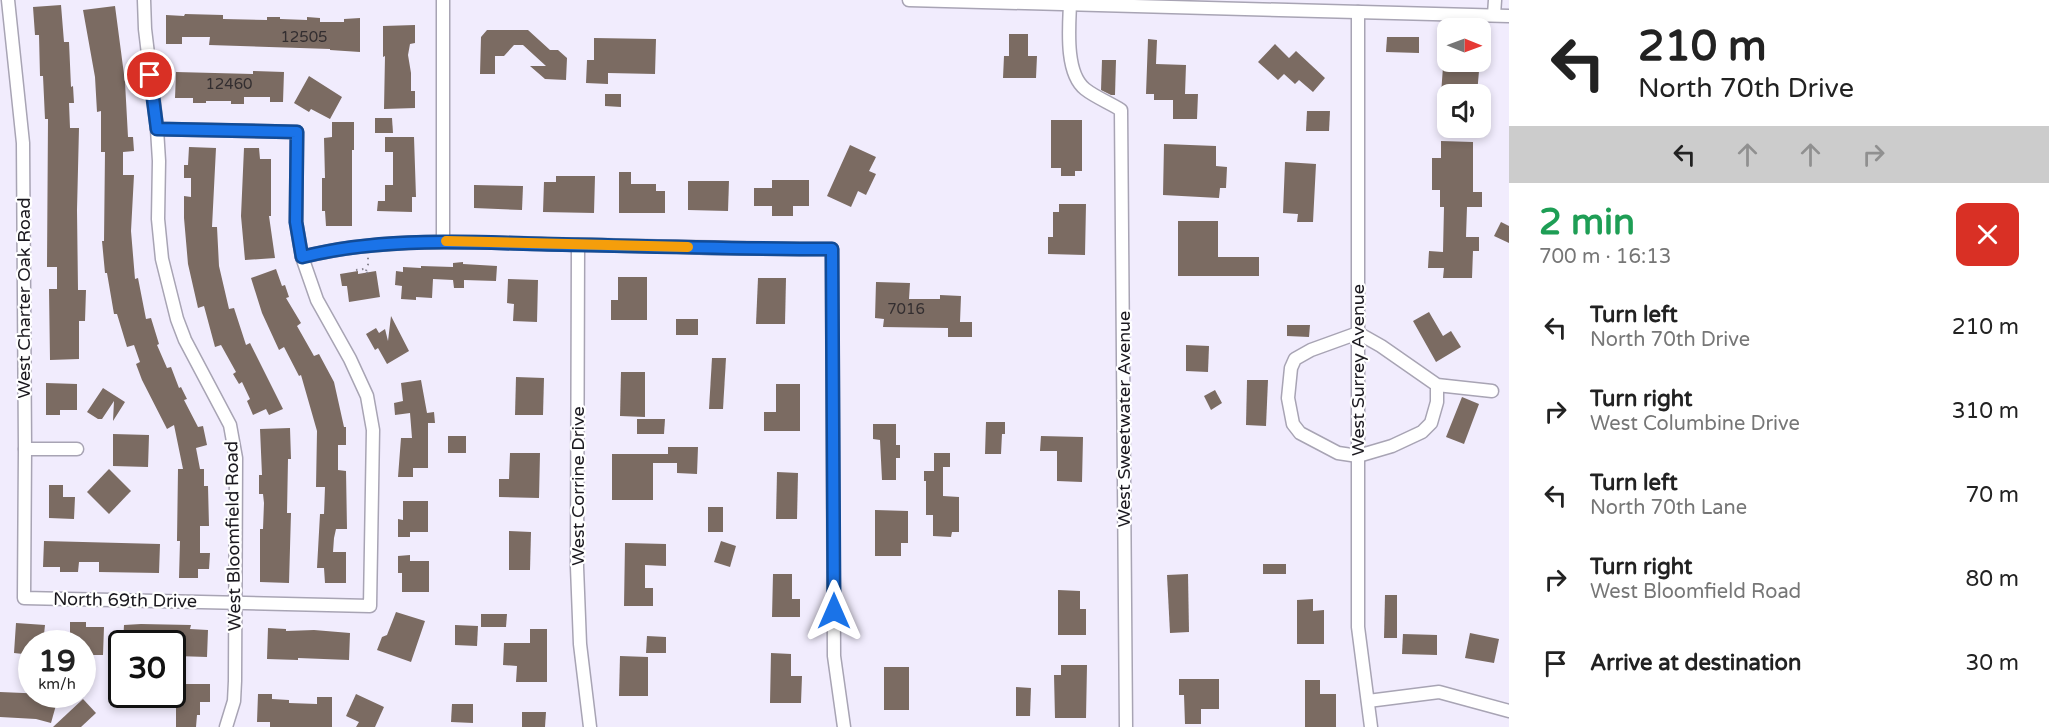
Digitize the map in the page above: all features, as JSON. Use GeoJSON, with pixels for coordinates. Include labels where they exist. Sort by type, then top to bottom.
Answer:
{"type":"FeatureCollection","features":[{"type":"Feature","properties":{"kind":"street","name":"West Charter Oak Road"},"geometry":{"type":"LineString","coordinates":[[8,0],[23,143],[24,598]]}},
{"type":"Feature","properties":{"kind":"street","name":"West Bloomfield Road"},"geometry":{"type":"LineString","coordinates":[[144,0],[145,29],[157,129],[158,219],[168,290],[185,340],[223,410],[233,437],[236,458],[234,701],[226,727]]}},
{"type":"Feature","properties":{"kind":"street"},"geometry":{"type":"LineString","coordinates":[[443,0],[443,240]]}},
{"type":"Feature","properties":{"kind":"street"},"geometry":{"type":"LineString","coordinates":[[909,0],[1127,3],[1509,16]]}},
{"type":"Feature","properties":{"kind":"street"},"geometry":{"type":"LineString","coordinates":[[1494,15],[1495,0]]}},
{"type":"Feature","properties":{"kind":"street","name":"West Sweetwater Avenue"},"geometry":{"type":"LineString","coordinates":[[1070,4],[1071,63],[1075,78],[1084,89],[1121,110],[1126,727]]}},
{"type":"Feature","properties":{"kind":"street","name":"West Surrey Avenue"},"geometry":{"type":"LineString","coordinates":[[1358,12],[1358,627],[1371,727]]}},
{"type":"Feature","properties":{"kind":"street"},"geometry":{"type":"LineString","coordinates":[[157,129],[297,132],[296,222],[302,257],[338,249],[378,244],[443,240],[578,245],[832,249],[834,656],[844,727]]}},
{"type":"Feature","properties":{"kind":"street","name":"West Corrine Drive"},"geometry":{"type":"LineString","coordinates":[[578,245],[577,567],[580,644],[590,727]]}},
{"type":"Feature","properties":{"kind":"street","name":"North 69th Drive"},"geometry":{"type":"LineString","coordinates":[[24,598],[370,606],[373,430],[367,396],[350,359],[317,300],[302,257]]}},
{"type":"Feature","properties":{"kind":"street"},"geometry":{"type":"LineString","coordinates":[[1437,385],[1437,402],[1431,423],[1422,432],[1392,446],[1358,456],[1338,453],[1300,433],[1293,424],[1288,398],[1291,368],[1295,359],[1311,350],[1358,333],[1437,385],[1492,391]]}},
{"type":"Feature","properties":{"kind":"street"},"geometry":{"type":"LineString","coordinates":[[25,449],[77,449]]}},
{"type":"Feature","properties":{"kind":"street"},"geometry":{"type":"LineString","coordinates":[[1368,701],[1439,692],[1509,711]]}},
{"type":"Feature","properties":{"kind":"path"},"geometry":{"type":"LineString","coordinates":[[356,270],[364,269],[368,274]]}},
{"type":"Feature","properties":{"kind":"building"},"geometry":{"type":"Polygon","coordinates":[[[61,5],[64,42],[69,42],[71,87],[73,86],[74,103],[69,103],[70,128],[79,128],[78,290],[86,290],[85,321],[79,321],[79,359],[50,360],[49,289],[57,289],[57,267],[47,267],[48,119],[45,119],[43,76],[40,76],[39,35],[35,35],[33,7],[61,5]]]}},
{"type":"Feature","properties":{"kind":"building"},"geometry":{"type":"Polygon","coordinates":[[[115,6],[125,82],[128,137],[133,137],[134,151],[123,152],[123,175],[134,175],[131,231],[135,279],[138,278],[146,319],[151,318],[159,344],[157,345],[167,368],[171,367],[179,388],[181,387],[187,399],[184,400],[198,427],[203,426],[207,445],[196,448],[200,469],[204,469],[204,486],[208,486],[209,526],[200,526],[200,553],[210,553],[209,569],[198,569],[198,578],[179,578],[178,469],[183,469],[174,425],[167,429],[142,380],[136,364],[140,362],[134,345],[127,347],[117,314],[114,314],[107,273],[105,273],[102,241],[104,241],[105,152],[101,152],[101,111],[97,112],[95,77],[83,10],[115,6]]]}},
{"type":"Feature","properties":{"kind":"building"},"geometry":{"type":"Polygon","coordinates":[[[185,14],[223,15],[223,19],[267,20],[267,17],[280,17],[280,19],[307,20],[307,17],[320,18],[320,22],[344,22],[344,19],[360,18],[360,52],[209,45],[210,37],[182,37],[182,44],[166,44],[166,15],[184,16],[185,14]]]}},
{"type":"Feature","properties":{"kind":"building"},"geometry":{"type":"Polygon","coordinates":[[[415,25],[415,43],[410,44],[408,55],[411,91],[415,91],[415,108],[384,109],[383,26],[415,25]]]}},
{"type":"Feature","properties":{"kind":"building"},"geometry":{"type":"Polygon","coordinates":[[[487,30],[528,30],[550,50],[558,50],[567,58],[566,80],[545,79],[530,66],[546,66],[523,45],[514,45],[504,56],[495,56],[495,74],[480,74],[481,37],[487,30]]]}},
{"type":"Feature","properties":{"kind":"building"},"geometry":{"type":"Polygon","coordinates":[[[1009,34],[1028,34],[1028,56],[1037,56],[1036,78],[1003,78],[1004,56],[1009,56],[1009,34]]]}},
{"type":"Feature","properties":{"kind":"building"},"geometry":{"type":"Polygon","coordinates":[[[1387,37],[1419,37],[1419,53],[1386,52],[1387,37]]]}},
{"type":"Feature","properties":{"kind":"building"},"geometry":{"type":"Polygon","coordinates":[[[594,38],[656,39],[655,74],[608,73],[608,84],[586,83],[587,60],[594,60],[594,38]]]}},
{"type":"Feature","properties":{"kind":"building"},"geometry":{"type":"Polygon","coordinates":[[[1148,39],[1157,40],[1156,64],[1186,65],[1185,94],[1198,94],[1197,119],[1173,119],[1173,100],[1154,100],[1154,94],[1146,94],[1148,39]]]}},
{"type":"Feature","properties":{"kind":"building"},"geometry":{"type":"Polygon","coordinates":[[[1275,44],[1289,58],[1296,51],[1325,78],[1313,92],[1299,80],[1295,84],[1284,74],[1278,80],[1258,62],[1275,44]]]}},
{"type":"Feature","properties":{"kind":"building"},"geometry":{"type":"Polygon","coordinates":[[[1102,60],[1116,60],[1115,95],[1101,90],[1102,60]]]}},
{"type":"Feature","properties":{"kind":"building"},"geometry":{"type":"Polygon","coordinates":[[[253,71],[284,72],[283,102],[270,102],[270,97],[244,97],[244,104],[231,104],[231,101],[193,103],[193,98],[175,98],[176,72],[253,74],[253,71]]]}},
{"type":"Feature","properties":{"kind":"building"},"geometry":{"type":"Polygon","coordinates":[[[1443,72],[1479,72],[1478,84],[1442,84],[1443,72]]]}},
{"type":"Feature","properties":{"kind":"building"},"geometry":{"type":"Polygon","coordinates":[[[309,76],[342,97],[330,119],[311,109],[309,112],[294,103],[309,76]]]}},
{"type":"Feature","properties":{"kind":"building"},"geometry":{"type":"Polygon","coordinates":[[[605,94],[621,94],[621,107],[605,106],[605,94]]]}},
{"type":"Feature","properties":{"kind":"building"},"geometry":{"type":"Polygon","coordinates":[[[1307,111],[1330,111],[1329,131],[1306,131],[1307,111]]]}},
{"type":"Feature","properties":{"kind":"building"},"geometry":{"type":"Polygon","coordinates":[[[375,118],[392,118],[393,133],[375,133],[375,118]]]}},
{"type":"Feature","properties":{"kind":"building"},"geometry":{"type":"Polygon","coordinates":[[[1051,120],[1082,120],[1082,171],[1075,171],[1075,176],[1061,176],[1061,168],[1051,168],[1051,120]]]}},
{"type":"Feature","properties":{"kind":"building"},"geometry":{"type":"Polygon","coordinates":[[[332,122],[354,122],[352,226],[326,226],[325,211],[322,211],[322,178],[325,178],[324,138],[332,137],[332,122]]]}},
{"type":"Feature","properties":{"kind":"building"},"geometry":{"type":"Polygon","coordinates":[[[385,137],[414,137],[416,197],[412,197],[412,212],[377,211],[378,201],[385,201],[385,185],[393,185],[393,152],[385,152],[385,137]]]}},
{"type":"Feature","properties":{"kind":"building"},"geometry":{"type":"Polygon","coordinates":[[[1441,141],[1473,142],[1473,192],[1482,192],[1482,207],[1467,207],[1466,237],[1479,237],[1479,251],[1473,251],[1472,278],[1443,278],[1444,268],[1428,268],[1429,251],[1443,252],[1444,207],[1440,207],[1440,190],[1432,190],[1432,158],[1441,158],[1441,141]]]}},
{"type":"Feature","properties":{"kind":"building"},"geometry":{"type":"Polygon","coordinates":[[[1164,144],[1216,146],[1216,166],[1227,167],[1226,188],[1220,188],[1219,198],[1163,195],[1164,144]]]}},
{"type":"Feature","properties":{"kind":"building"},"geometry":{"type":"Polygon","coordinates":[[[850,145],[876,157],[869,171],[876,174],[866,195],[858,191],[851,207],[827,196],[850,145]]]}},
{"type":"Feature","properties":{"kind":"building"},"geometry":{"type":"Polygon","coordinates":[[[189,147],[216,148],[212,227],[217,227],[219,266],[229,309],[234,308],[246,345],[250,343],[283,409],[269,415],[266,409],[253,415],[247,401],[250,399],[242,382],[239,384],[233,374],[236,372],[221,345],[215,347],[204,306],[198,308],[188,264],[184,218],[184,196],[191,197],[191,178],[184,178],[184,165],[188,165],[189,147]]]}},
{"type":"Feature","properties":{"kind":"building"},"geometry":{"type":"Polygon","coordinates":[[[244,148],[259,148],[260,159],[271,159],[271,216],[269,216],[275,258],[245,260],[241,216],[244,148]]]}},
{"type":"Feature","properties":{"kind":"building"},"geometry":{"type":"Polygon","coordinates":[[[1285,162],[1316,164],[1313,222],[1297,222],[1298,214],[1283,213],[1285,162]]]}},
{"type":"Feature","properties":{"kind":"building"},"geometry":{"type":"Polygon","coordinates":[[[619,172],[631,172],[631,184],[656,184],[656,191],[665,191],[665,213],[619,213],[619,172]]]}},
{"type":"Feature","properties":{"kind":"building"},"geometry":{"type":"Polygon","coordinates":[[[556,176],[595,176],[594,213],[543,212],[544,182],[556,182],[556,176]]]}},
{"type":"Feature","properties":{"kind":"building"},"geometry":{"type":"Polygon","coordinates":[[[772,180],[809,180],[809,206],[793,206],[793,216],[772,216],[772,206],[754,206],[754,188],[772,188],[772,180]]]}},
{"type":"Feature","properties":{"kind":"building"},"geometry":{"type":"Polygon","coordinates":[[[688,181],[729,181],[728,211],[688,210],[688,181]]]}},
{"type":"Feature","properties":{"kind":"building"},"geometry":{"type":"Polygon","coordinates":[[[474,185],[523,186],[522,210],[474,208],[474,185]]]}},
{"type":"Feature","properties":{"kind":"building"},"geometry":{"type":"Polygon","coordinates":[[[1059,204],[1086,204],[1085,255],[1048,254],[1048,237],[1053,237],[1053,212],[1059,212],[1059,204]]]}},
{"type":"Feature","properties":{"kind":"building"},"geometry":{"type":"Polygon","coordinates":[[[1178,221],[1218,221],[1218,257],[1259,257],[1259,276],[1178,276],[1178,221]]]}},
{"type":"Feature","properties":{"kind":"building"},"geometry":{"type":"Polygon","coordinates":[[[1501,222],[1509,226],[1509,243],[1494,236],[1501,222]]]}},
{"type":"Feature","properties":{"kind":"building"},"geometry":{"type":"Polygon","coordinates":[[[463,262],[463,264],[497,266],[496,281],[464,280],[464,288],[454,288],[453,280],[433,279],[432,298],[401,299],[402,286],[395,285],[396,271],[403,272],[403,267],[453,267],[453,263],[463,262]]]}},
{"type":"Feature","properties":{"kind":"building"},"geometry":{"type":"Polygon","coordinates":[[[276,269],[282,286],[285,285],[289,297],[286,298],[301,323],[297,326],[314,356],[319,354],[334,382],[344,427],[346,427],[346,445],[338,445],[338,470],[346,471],[347,529],[336,529],[333,552],[346,552],[346,583],[325,583],[324,568],[317,568],[320,514],[324,514],[325,487],[316,487],[317,431],[301,375],[299,376],[284,347],[279,350],[262,313],[251,278],[276,269]]]}},
{"type":"Feature","properties":{"kind":"building"},"geometry":{"type":"Polygon","coordinates":[[[358,271],[358,274],[376,271],[380,297],[349,302],[347,286],[342,286],[340,274],[358,271]]]}},
{"type":"Feature","properties":{"kind":"building"},"geometry":{"type":"Polygon","coordinates":[[[618,277],[647,277],[647,320],[611,320],[611,300],[618,300],[618,277]]]}},
{"type":"Feature","properties":{"kind":"building"},"geometry":{"type":"Polygon","coordinates":[[[758,278],[786,278],[785,324],[756,324],[758,278]]]}},
{"type":"Feature","properties":{"kind":"building"},"geometry":{"type":"Polygon","coordinates":[[[508,279],[538,280],[537,322],[513,321],[514,304],[507,303],[508,279]]]}},
{"type":"Feature","properties":{"kind":"building"},"geometry":{"type":"Polygon","coordinates":[[[876,282],[910,283],[909,299],[940,299],[940,295],[961,296],[960,322],[972,322],[972,337],[948,337],[948,328],[883,327],[884,319],[875,318],[876,282]]]}},
{"type":"Feature","properties":{"kind":"building"},"geometry":{"type":"Polygon","coordinates":[[[1429,312],[1443,336],[1451,331],[1461,347],[1436,362],[1413,321],[1429,312]]]}},
{"type":"Feature","properties":{"kind":"building"},"geometry":{"type":"Polygon","coordinates":[[[391,316],[409,351],[387,364],[378,348],[375,350],[366,334],[376,328],[379,333],[385,329],[388,341],[391,316]]]}},
{"type":"Feature","properties":{"kind":"building"},"geometry":{"type":"Polygon","coordinates":[[[676,319],[698,319],[698,335],[676,335],[676,319]]]}},
{"type":"Feature","properties":{"kind":"building"},"geometry":{"type":"Polygon","coordinates":[[[1287,325],[1310,325],[1309,337],[1287,336],[1287,325]]]}},
{"type":"Feature","properties":{"kind":"building"},"geometry":{"type":"Polygon","coordinates":[[[1186,345],[1209,346],[1208,372],[1186,371],[1186,345]]]}},
{"type":"Feature","properties":{"kind":"building"},"geometry":{"type":"Polygon","coordinates":[[[712,358],[726,358],[723,409],[709,409],[712,358]]]}},
{"type":"Feature","properties":{"kind":"building"},"geometry":{"type":"Polygon","coordinates":[[[621,372],[645,372],[645,417],[620,416],[621,372]]]}},
{"type":"Feature","properties":{"kind":"building"},"geometry":{"type":"Polygon","coordinates":[[[516,377],[544,378],[543,415],[515,415],[516,377]]]}},
{"type":"Feature","properties":{"kind":"building"},"geometry":{"type":"Polygon","coordinates":[[[421,380],[427,413],[434,412],[435,423],[428,423],[428,468],[413,468],[413,477],[398,477],[401,438],[412,438],[410,413],[395,415],[394,403],[403,401],[401,383],[421,380]]]}},
{"type":"Feature","properties":{"kind":"building"},"geometry":{"type":"Polygon","coordinates":[[[1247,380],[1268,380],[1266,426],[1246,425],[1247,380]]]}},
{"type":"Feature","properties":{"kind":"building"},"geometry":{"type":"Polygon","coordinates":[[[46,383],[77,384],[77,410],[60,410],[60,415],[46,415],[46,383]]]}},
{"type":"Feature","properties":{"kind":"building"},"geometry":{"type":"Polygon","coordinates":[[[776,384],[800,384],[800,431],[764,431],[764,412],[776,412],[776,384]]]}},
{"type":"Feature","properties":{"kind":"building"},"geometry":{"type":"Polygon","coordinates":[[[103,388],[125,402],[113,421],[114,401],[102,419],[87,412],[103,388]]]}},
{"type":"Feature","properties":{"kind":"building"},"geometry":{"type":"Polygon","coordinates":[[[1215,390],[1222,403],[1211,410],[1204,396],[1215,390]]]}},
{"type":"Feature","properties":{"kind":"building"},"geometry":{"type":"Polygon","coordinates":[[[1462,397],[1479,404],[1464,444],[1446,437],[1462,397]]]}},
{"type":"Feature","properties":{"kind":"building"},"geometry":{"type":"Polygon","coordinates":[[[637,419],[665,419],[664,434],[637,434],[637,419]]]}},
{"type":"Feature","properties":{"kind":"building"},"geometry":{"type":"Polygon","coordinates":[[[986,422],[1005,422],[1001,454],[985,454],[986,422]]]}},
{"type":"Feature","properties":{"kind":"building"},"geometry":{"type":"Polygon","coordinates":[[[873,424],[896,424],[896,445],[900,445],[900,458],[896,458],[896,480],[882,480],[880,440],[873,439],[873,424]]]}},
{"type":"Feature","properties":{"kind":"building"},"geometry":{"type":"Polygon","coordinates":[[[290,428],[291,459],[288,459],[287,513],[291,513],[289,583],[260,582],[260,529],[263,529],[264,503],[263,494],[259,494],[259,475],[262,475],[260,429],[290,428]]]}},
{"type":"Feature","properties":{"kind":"building"},"geometry":{"type":"Polygon","coordinates":[[[113,434],[149,435],[148,467],[113,466],[113,434]]]}},
{"type":"Feature","properties":{"kind":"building"},"geometry":{"type":"Polygon","coordinates":[[[448,436],[466,436],[466,453],[448,453],[448,436]]]}},
{"type":"Feature","properties":{"kind":"building"},"geometry":{"type":"Polygon","coordinates":[[[1041,436],[1083,437],[1082,482],[1057,481],[1057,451],[1040,451],[1041,436]]]}},
{"type":"Feature","properties":{"kind":"building"},"geometry":{"type":"Polygon","coordinates":[[[668,447],[698,447],[697,474],[677,473],[677,463],[653,463],[653,500],[612,500],[612,454],[668,454],[668,447]]]}},
{"type":"Feature","properties":{"kind":"building"},"geometry":{"type":"Polygon","coordinates":[[[510,453],[540,453],[539,498],[499,497],[499,479],[509,479],[510,453]]]}},
{"type":"Feature","properties":{"kind":"building"},"geometry":{"type":"Polygon","coordinates":[[[934,453],[950,453],[950,467],[943,467],[943,496],[959,497],[959,532],[952,532],[951,537],[933,536],[933,515],[926,515],[924,471],[934,471],[934,453]]]}},
{"type":"Feature","properties":{"kind":"building"},"geometry":{"type":"Polygon","coordinates":[[[109,469],[131,491],[109,514],[87,492],[109,469]]]}},
{"type":"Feature","properties":{"kind":"building"},"geometry":{"type":"Polygon","coordinates":[[[777,472],[798,473],[797,519],[776,519],[777,472]]]}},
{"type":"Feature","properties":{"kind":"building"},"geometry":{"type":"Polygon","coordinates":[[[49,485],[63,485],[63,497],[75,497],[74,519],[49,518],[49,485]]]}},
{"type":"Feature","properties":{"kind":"building"},"geometry":{"type":"Polygon","coordinates":[[[403,501],[428,501],[428,532],[410,532],[410,537],[398,537],[398,519],[403,520],[403,501]]]}},
{"type":"Feature","properties":{"kind":"building"},"geometry":{"type":"Polygon","coordinates":[[[708,507],[723,507],[723,532],[708,532],[708,507]]]}},
{"type":"Feature","properties":{"kind":"building"},"geometry":{"type":"Polygon","coordinates":[[[875,510],[908,511],[908,543],[901,543],[901,556],[875,556],[875,510]]]}},
{"type":"Feature","properties":{"kind":"building"},"geometry":{"type":"Polygon","coordinates":[[[509,531],[531,532],[530,570],[509,570],[509,531]]]}},
{"type":"Feature","properties":{"kind":"building"},"geometry":{"type":"Polygon","coordinates":[[[44,541],[160,544],[159,573],[99,572],[99,562],[79,562],[78,572],[60,572],[60,567],[43,567],[44,541]]]}},
{"type":"Feature","properties":{"kind":"building"},"geometry":{"type":"Polygon","coordinates":[[[721,541],[736,546],[730,567],[714,562],[721,541]]]}},
{"type":"Feature","properties":{"kind":"building"},"geometry":{"type":"Polygon","coordinates":[[[625,543],[666,544],[666,566],[645,565],[645,588],[653,588],[653,606],[624,606],[625,543]]]}},
{"type":"Feature","properties":{"kind":"building"},"geometry":{"type":"Polygon","coordinates":[[[410,555],[410,561],[429,561],[429,592],[402,592],[402,573],[398,573],[398,556],[410,555]]]}},
{"type":"Feature","properties":{"kind":"building"},"geometry":{"type":"Polygon","coordinates":[[[1263,564],[1286,564],[1286,574],[1263,574],[1263,564]]]}},
{"type":"Feature","properties":{"kind":"building"},"geometry":{"type":"Polygon","coordinates":[[[773,574],[792,574],[792,599],[800,599],[800,617],[772,617],[773,574]]]}},
{"type":"Feature","properties":{"kind":"building"},"geometry":{"type":"Polygon","coordinates":[[[1188,574],[1189,632],[1170,633],[1167,575],[1188,574]]]}},
{"type":"Feature","properties":{"kind":"building"},"geometry":{"type":"Polygon","coordinates":[[[1058,590],[1080,591],[1080,609],[1086,609],[1086,635],[1058,635],[1058,590]]]}},
{"type":"Feature","properties":{"kind":"building"},"geometry":{"type":"Polygon","coordinates":[[[1385,595],[1397,595],[1397,638],[1384,638],[1385,595]]]}},
{"type":"Feature","properties":{"kind":"building"},"geometry":{"type":"Polygon","coordinates":[[[1313,599],[1313,611],[1324,610],[1324,644],[1297,644],[1297,600],[1313,599]]]}},
{"type":"Feature","properties":{"kind":"building"},"geometry":{"type":"Polygon","coordinates":[[[396,612],[425,621],[411,662],[377,650],[382,637],[387,635],[396,612]]]}},
{"type":"Feature","properties":{"kind":"building"},"geometry":{"type":"Polygon","coordinates":[[[481,614],[507,614],[506,627],[481,627],[481,614]]]}},
{"type":"Feature","properties":{"kind":"building"},"geometry":{"type":"Polygon","coordinates":[[[70,622],[86,622],[86,627],[104,627],[103,655],[96,655],[96,630],[70,630],[70,622]]]}},
{"type":"Feature","properties":{"kind":"building"},"geometry":{"type":"Polygon","coordinates":[[[16,623],[45,625],[44,630],[18,630],[18,653],[14,653],[16,623]]]}},
{"type":"Feature","properties":{"kind":"building"},"geometry":{"type":"Polygon","coordinates":[[[124,625],[191,625],[190,629],[208,630],[207,657],[186,656],[186,630],[124,630],[124,625]]]}},
{"type":"Feature","properties":{"kind":"building"},"geometry":{"type":"Polygon","coordinates":[[[455,625],[478,626],[477,646],[455,645],[455,625]]]}},
{"type":"Feature","properties":{"kind":"building"},"geometry":{"type":"Polygon","coordinates":[[[268,628],[286,629],[286,631],[314,630],[350,633],[349,660],[267,659],[268,628]]]}},
{"type":"Feature","properties":{"kind":"building"},"geometry":{"type":"Polygon","coordinates":[[[530,629],[547,629],[547,682],[516,682],[517,666],[503,665],[504,643],[530,643],[530,629]]]}},
{"type":"Feature","properties":{"kind":"building"},"geometry":{"type":"Polygon","coordinates":[[[1470,633],[1499,639],[1494,663],[1465,658],[1470,633]]]}},
{"type":"Feature","properties":{"kind":"building"},"geometry":{"type":"Polygon","coordinates":[[[1403,634],[1437,635],[1437,655],[1402,654],[1403,634]]]}},
{"type":"Feature","properties":{"kind":"building"},"geometry":{"type":"Polygon","coordinates":[[[647,636],[666,637],[666,653],[646,653],[647,636]]]}},
{"type":"Feature","properties":{"kind":"building"},"geometry":{"type":"Polygon","coordinates":[[[771,653],[791,654],[791,676],[802,676],[801,703],[770,703],[771,653]]]}},
{"type":"Feature","properties":{"kind":"building"},"geometry":{"type":"Polygon","coordinates":[[[620,656],[648,657],[648,696],[619,696],[620,656]]]}},
{"type":"Feature","properties":{"kind":"building"},"geometry":{"type":"Polygon","coordinates":[[[1061,665],[1087,665],[1086,718],[1055,718],[1054,675],[1061,675],[1061,665]]]}},
{"type":"Feature","properties":{"kind":"building"},"geometry":{"type":"Polygon","coordinates":[[[884,667],[909,667],[909,710],[884,710],[884,667]]]}},
{"type":"Feature","properties":{"kind":"building"},"geometry":{"type":"Polygon","coordinates":[[[1179,679],[1219,679],[1219,709],[1201,709],[1201,724],[1185,724],[1184,695],[1179,695],[1179,679]]]}},
{"type":"Feature","properties":{"kind":"building"},"geometry":{"type":"Polygon","coordinates":[[[1305,680],[1320,680],[1320,694],[1336,694],[1336,727],[1305,727],[1305,680]]]}},
{"type":"Feature","properties":{"kind":"building"},"geometry":{"type":"Polygon","coordinates":[[[186,684],[210,684],[210,702],[200,702],[200,715],[197,715],[196,727],[176,727],[176,708],[186,708],[186,684]]]}},
{"type":"Feature","properties":{"kind":"building"},"geometry":{"type":"Polygon","coordinates":[[[1016,687],[1031,688],[1030,716],[1016,716],[1016,687]]]}},
{"type":"Feature","properties":{"kind":"building"},"geometry":{"type":"Polygon","coordinates":[[[0,692],[18,693],[18,708],[55,708],[51,723],[36,719],[0,717],[0,692]]]}},
{"type":"Feature","properties":{"kind":"building"},"geometry":{"type":"Polygon","coordinates":[[[258,694],[272,694],[272,699],[289,700],[289,703],[317,704],[317,697],[332,697],[332,727],[270,727],[270,722],[257,722],[258,694]]]}},
{"type":"Feature","properties":{"kind":"building"},"geometry":{"type":"Polygon","coordinates":[[[356,694],[384,707],[375,727],[356,727],[359,722],[346,716],[356,694]]]}},
{"type":"Feature","properties":{"kind":"building"},"geometry":{"type":"Polygon","coordinates":[[[452,704],[473,704],[473,723],[451,722],[452,704]]]}},
{"type":"Feature","properties":{"kind":"building"},"geometry":{"type":"Polygon","coordinates":[[[73,708],[91,708],[96,713],[81,727],[53,727],[73,708]]]}},
{"type":"Feature","properties":{"kind":"building"},"geometry":{"type":"Polygon","coordinates":[[[522,712],[546,712],[545,727],[522,727],[522,712]]]}},
{"type":"Feature","properties":{"kind":"slow traffic"},"geometry":{"type":"LineString","coordinates":[[446,241],[688,247]]}},
{"type":"Feature","properties":{"kind":"route"},"geometry":{"type":"LineString","coordinates":[[150,75],[157,129],[297,132],[296,222],[302,257],[338,249],[378,244],[443,240],[578,245],[832,249],[834,611]]}}]}
